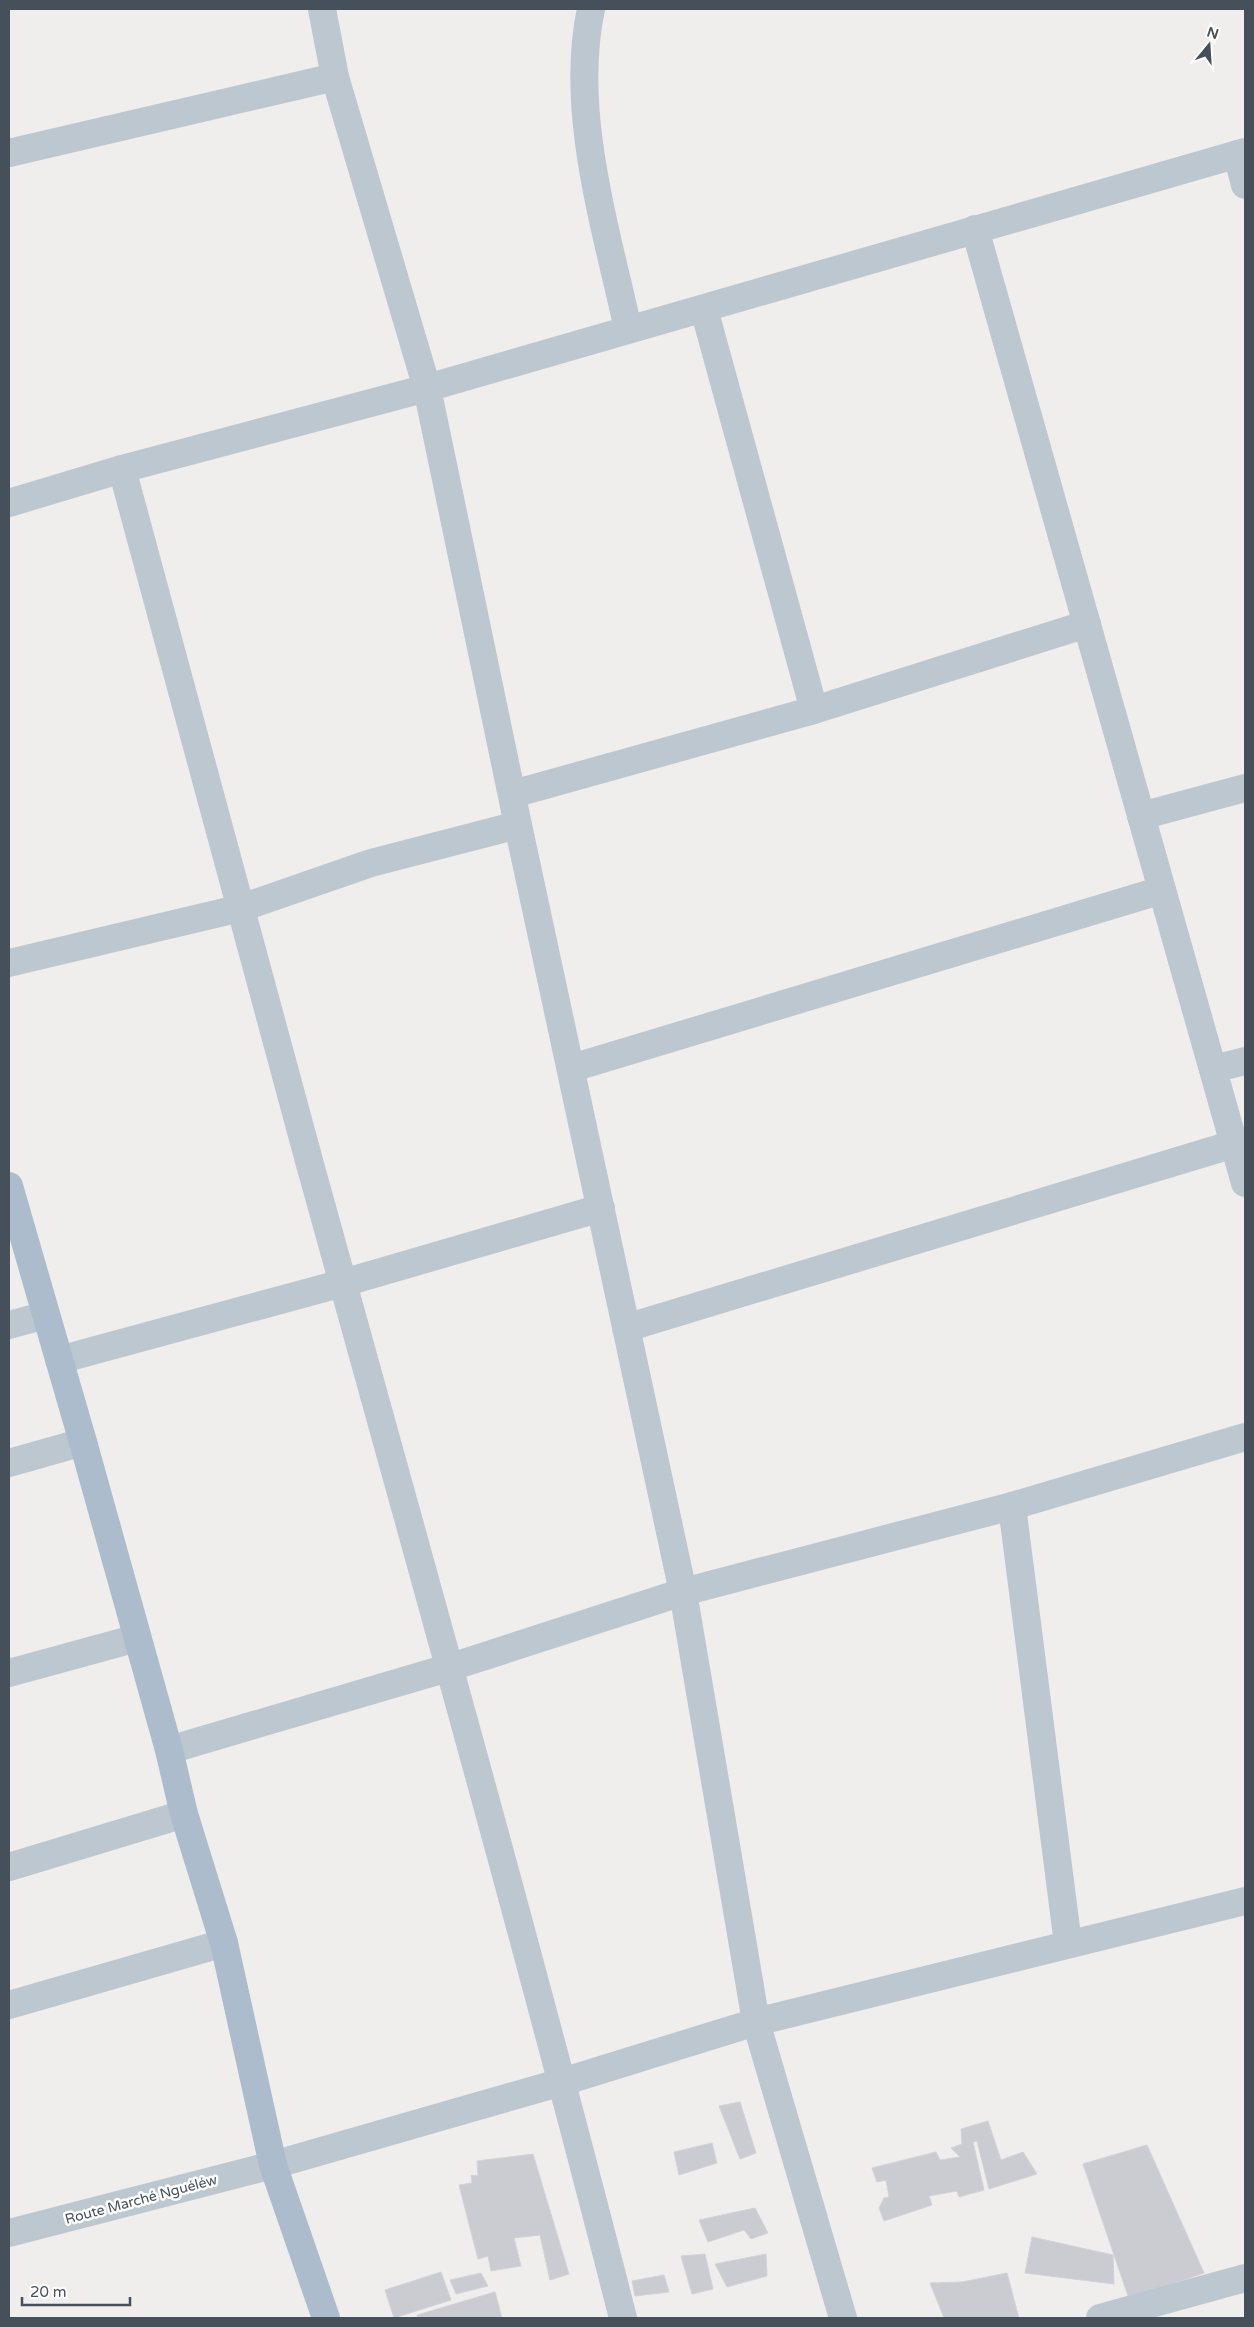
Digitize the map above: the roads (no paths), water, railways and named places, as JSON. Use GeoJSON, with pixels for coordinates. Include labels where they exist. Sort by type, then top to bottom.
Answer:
{"type":"FeatureCollection","features":[{"type":"Feature","properties":{"kind":"main road"},"geometry":{"type":"LineString","coordinates":[[9,1186],[169,1750],[184,1814],[224,1943],[273,2164],[326,2318]]}},
{"type":"Feature","properties":{"kind":"street"},"geometry":{"type":"LineString","coordinates":[[322,9],[336,77],[427,388],[518,825],[572,1068],[683,1592],[756,2022],[843,2318]]}},
{"type":"Feature","properties":{"kind":"street"},"geometry":{"type":"LineString","coordinates":[[591,9],[585,36],[583,77],[588,136],[628,329]]}},
{"type":"Feature","properties":{"kind":"street"},"geometry":{"type":"LineString","coordinates":[[9,153],[336,77]]}},
{"type":"Feature","properties":{"kind":"street"},"geometry":{"type":"LineString","coordinates":[[9,503],[122,469],[427,388],[1241,153],[1245,185]]}},
{"type":"Feature","properties":{"kind":"street"},"geometry":{"type":"LineString","coordinates":[[976,229],[1245,1183]]}},
{"type":"Feature","properties":{"kind":"street"},"geometry":{"type":"LineString","coordinates":[[704,309],[814,710]]}},
{"type":"Feature","properties":{"kind":"street"},"geometry":{"type":"LineString","coordinates":[[122,469],[343,1283],[451,1667],[623,2318]]}},
{"type":"Feature","properties":{"kind":"street"},"geometry":{"type":"LineString","coordinates":[[513,794],[814,710],[1087,624]]}},
{"type":"Feature","properties":{"kind":"street"},"geometry":{"type":"LineString","coordinates":[[1141,816],[1245,788]]}},
{"type":"Feature","properties":{"kind":"street"},"geometry":{"type":"LineString","coordinates":[[9,963],[241,908],[371,863],[518,825]]}},
{"type":"Feature","properties":{"kind":"street"},"geometry":{"type":"LineString","coordinates":[[572,1068],[1162,890]]}},
{"type":"Feature","properties":{"kind":"street"},"geometry":{"type":"LineString","coordinates":[[1213,1069],[1245,1061]]}},
{"type":"Feature","properties":{"kind":"street"},"geometry":{"type":"LineString","coordinates":[[626,1328],[1234,1144]]}},
{"type":"Feature","properties":{"kind":"street"},"geometry":{"type":"LineString","coordinates":[[59,1360],[343,1283],[601,1208]]}},
{"type":"Feature","properties":{"kind":"street"},"geometry":{"type":"LineString","coordinates":[[9,1325],[46,1315]]}},
{"type":"Feature","properties":{"kind":"street"},"geometry":{"type":"LineString","coordinates":[[169,1750],[451,1667],[683,1592],[1012,1506],[1245,1437]]}},
{"type":"Feature","properties":{"kind":"street"},"geometry":{"type":"LineString","coordinates":[[9,1463],[83,1442]]}},
{"type":"Feature","properties":{"kind":"street"},"geometry":{"type":"LineString","coordinates":[[1012,1506],[1068,1944]]}},
{"type":"Feature","properties":{"kind":"street"},"geometry":{"type":"LineString","coordinates":[[9,1673],[137,1638]]}},
{"type":"Feature","properties":{"kind":"street"},"geometry":{"type":"LineString","coordinates":[[9,1867],[184,1814]]}},
{"type":"Feature","properties":{"kind":"street","name":"Route Marché Nguéléw"},"geometry":{"type":"LineString","coordinates":[[9,2233],[273,2164],[562,2082],[756,2022],[1245,1901]]}},
{"type":"Feature","properties":{"kind":"street"},"geometry":{"type":"LineString","coordinates":[[9,2005],[224,1943]]}},
{"type":"Feature","properties":{"kind":"street"},"geometry":{"type":"LineString","coordinates":[[1100,2318],[1177,2309],[1245,2278]]}}]}
